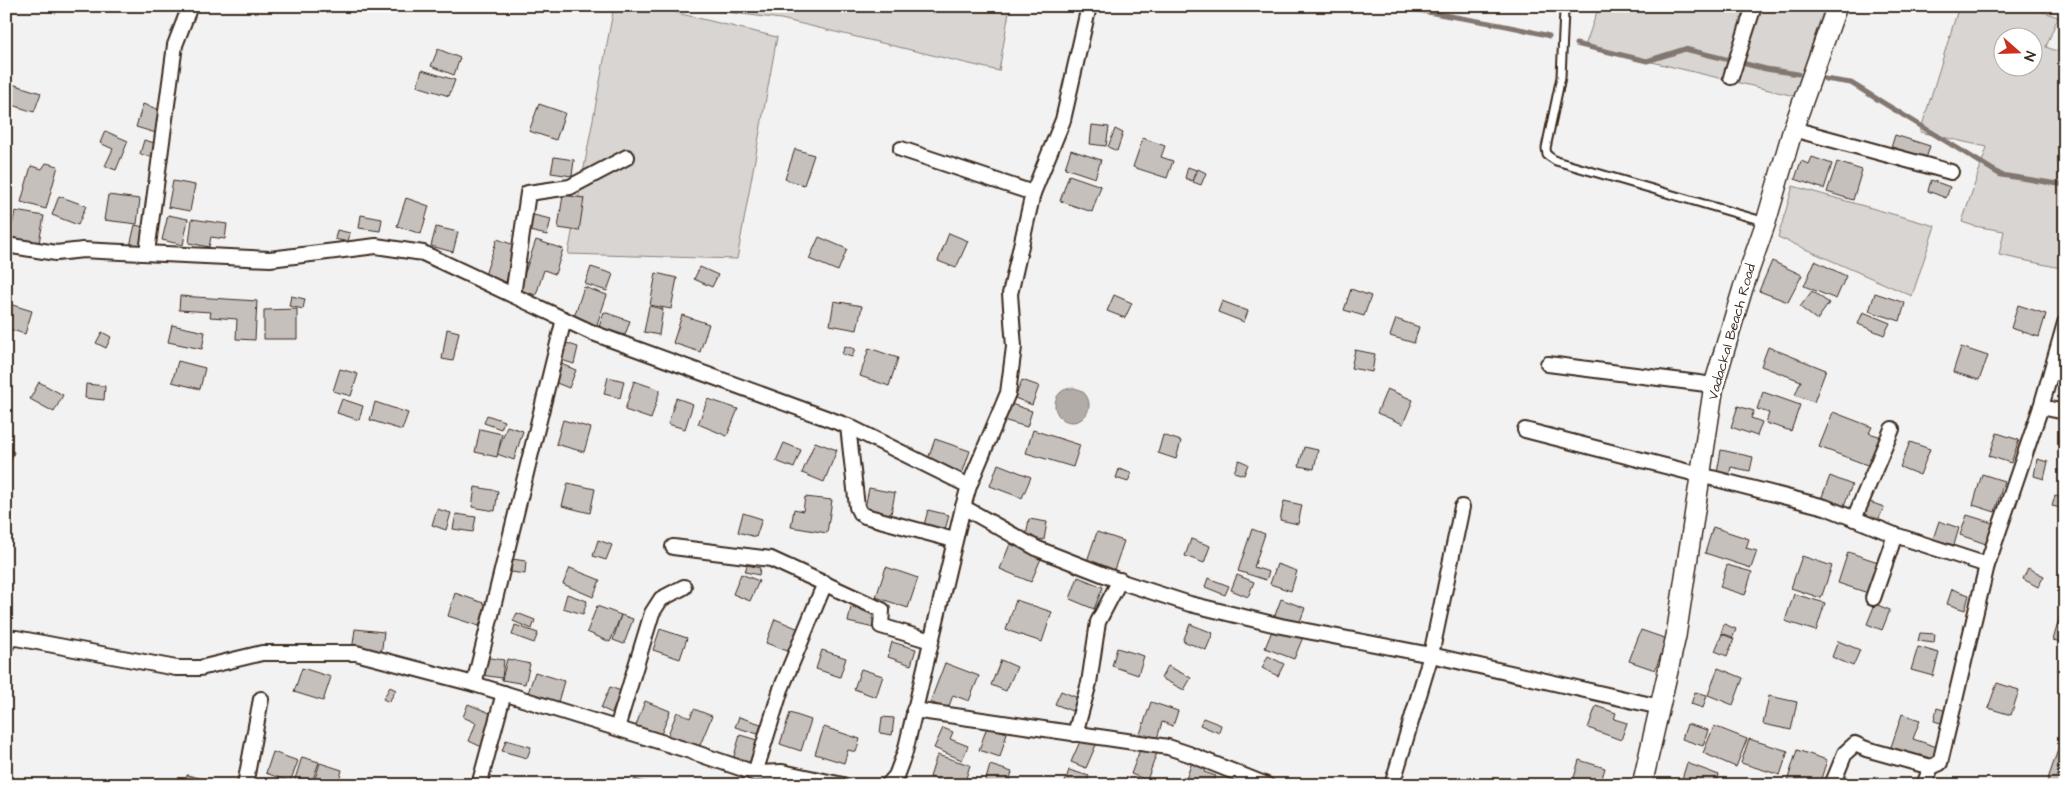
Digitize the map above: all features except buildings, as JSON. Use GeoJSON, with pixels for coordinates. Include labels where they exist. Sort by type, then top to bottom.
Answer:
{"type":"FeatureCollection","features":[{"type":"Feature","properties":{"kind":"main road","name":"Vadackal Beach Road"},"geometry":{"type":"LineString","coordinates":[[1642,785],[1676,636],[1714,385],[1793,130],[1837,6]]}},
{"type":"Feature","properties":{"kind":"street"},"geometry":{"type":"LineString","coordinates":[[147,252],[175,45],[190,6]]}},
{"type":"Feature","properties":{"kind":"street"},"geometry":{"type":"LineString","coordinates":[[888,785],[896,776],[905,752],[954,540],[969,486],[1008,393],[1014,347],[1010,294],[1033,193],[1063,120],[1088,6]]}},
{"type":"Feature","properties":{"kind":"street"},"geometry":{"type":"LineString","coordinates":[[1735,67],[1754,6]]}},
{"type":"Feature","properties":{"kind":"street"},"geometry":{"type":"LineString","coordinates":[[1793,130],[1952,172]]}},
{"type":"Feature","properties":{"kind":"street"},"geometry":{"type":"LineString","coordinates":[[901,149],[1033,193]]}},
{"type":"Feature","properties":{"kind":"street"},"geometry":{"type":"LineString","coordinates":[[513,295],[528,193],[570,187],[627,157]]}},
{"type":"Feature","properties":{"kind":"street"},"geometry":{"type":"LineString","coordinates":[[6,245],[56,254],[83,250],[270,259],[376,246],[423,252],[594,333],[848,426],[969,486]]}},
{"type":"Feature","properties":{"kind":"street"},"geometry":{"type":"LineString","coordinates":[[474,684],[564,319]]}},
{"type":"Feature","properties":{"kind":"street"},"geometry":{"type":"LineString","coordinates":[[1924,785],[1932,767],[1940,763],[1943,754],[1987,565],[2041,407],[2065,323]]}},
{"type":"Feature","properties":{"kind":"street"},"geometry":{"type":"LineString","coordinates":[[1548,364],[1714,385]]}},
{"type":"Feature","properties":{"kind":"street"},"geometry":{"type":"LineString","coordinates":[[2041,407],[2065,412]]}},
{"type":"Feature","properties":{"kind":"street"},"geometry":{"type":"LineString","coordinates":[[848,426],[857,507],[860,513],[865,516],[954,540]]}},
{"type":"Feature","properties":{"kind":"street"},"geometry":{"type":"LineString","coordinates":[[1854,519],[1892,429]]}},
{"type":"Feature","properties":{"kind":"street"},"geometry":{"type":"LineString","coordinates":[[1525,430],[1825,507],[1895,535],[1987,565]]}},
{"type":"Feature","properties":{"kind":"street"},"geometry":{"type":"LineString","coordinates":[[963,507],[1038,549],[1120,580],[1199,606],[1281,626],[1431,655],[1660,707]]}},
{"type":"Feature","properties":{"kind":"street"},"geometry":{"type":"LineString","coordinates":[[1392,785],[1431,655],[1462,507]]}},
{"type":"Feature","properties":{"kind":"street"},"geometry":{"type":"LineString","coordinates":[[1873,598],[1895,535]]}},
{"type":"Feature","properties":{"kind":"street"},"geometry":{"type":"LineString","coordinates":[[673,547],[771,559],[882,610],[881,626],[930,641]]}},
{"type":"Feature","properties":{"kind":"street"},"geometry":{"type":"LineString","coordinates":[[1076,734],[1089,683],[1098,622],[1120,580]]}},
{"type":"Feature","properties":{"kind":"street"},"geometry":{"type":"LineString","coordinates":[[756,773],[781,689],[825,583]]}},
{"type":"Feature","properties":{"kind":"street"},"geometry":{"type":"LineString","coordinates":[[617,728],[652,613],[661,600],[684,587]]}},
{"type":"Feature","properties":{"kind":"street"},"geometry":{"type":"LineString","coordinates":[[6,645],[10,639],[16,638],[176,668],[200,668],[262,653],[356,653],[474,684],[756,773],[782,772],[843,785]]}},
{"type":"Feature","properties":{"kind":"street"},"geometry":{"type":"LineString","coordinates":[[479,785],[504,694]]}},
{"type":"Feature","properties":{"kind":"street"},"geometry":{"type":"LineString","coordinates":[[245,785],[261,699]]}},
{"type":"Feature","properties":{"kind":"street"},"geometry":{"type":"LineString","coordinates":[[914,710],[1168,748],[1189,754],[1267,785]]}},
{"type":"Feature","properties":{"kind":"street"},"geometry":{"type":"LineString","coordinates":[[1832,785],[1845,754],[1855,744],[1866,749],[1932,767]]}},
{"type":"Feature","properties":{"kind":"lane"},"geometry":{"type":"LineString","coordinates":[[1564,11],[1561,77],[1546,148],[1548,155],[1556,161],[1766,222]]}},
{"type":"Feature","properties":{"kind":"shaded area"},"geometry":{"type":"Polygon","coordinates":[[[614,6],[648,6],[777,37],[737,259],[568,254],[614,6]]]}},
{"type":"Feature","properties":{"kind":"shaded area"},"geometry":{"type":"Polygon","coordinates":[[[701,6],[1010,6],[999,71],[781,19],[718,11],[701,6]]]}},
{"type":"Feature","properties":{"kind":"shaded area"},"geometry":{"type":"Polygon","coordinates":[[[1599,6],[1825,6],[1794,96],[1585,46],[1599,6]]]}},
{"type":"Feature","properties":{"kind":"shaded area"},"geometry":{"type":"Polygon","coordinates":[[[1959,6],[2027,6],[2058,17],[2046,47],[2065,54],[2065,269],[1999,255],[2004,231],[1962,222],[1987,147],[1920,132],[1959,6]]]}},
{"type":"Feature","properties":{"kind":"shaded area"},"geometry":{"type":"Polygon","coordinates":[[[1793,186],[1935,226],[1912,296],[1778,237],[1793,186]]]}},
{"type":"Feature","properties":{"kind":"shaded area"},"geometry":{"type":"Polygon","coordinates":[[[1072,388],[1084,393],[1089,405],[1084,417],[1072,422],[1060,417],[1055,405],[1060,393],[1072,388]]]}},
{"type":"Feature","properties":{"kind":"waterway"},"geometry":{"type":"LineString","coordinates":[[1400,6],[1512,27],[1549,36]]}},
{"type":"Feature","properties":{"kind":"waterway"},"geometry":{"type":"LineString","coordinates":[[1576,44],[1647,61],[1685,49],[1766,69],[1798,74]]}},
{"type":"Feature","properties":{"kind":"waterway"},"geometry":{"type":"LineString","coordinates":[[1825,79],[1851,83],[2001,175],[2065,185]]}}]}
